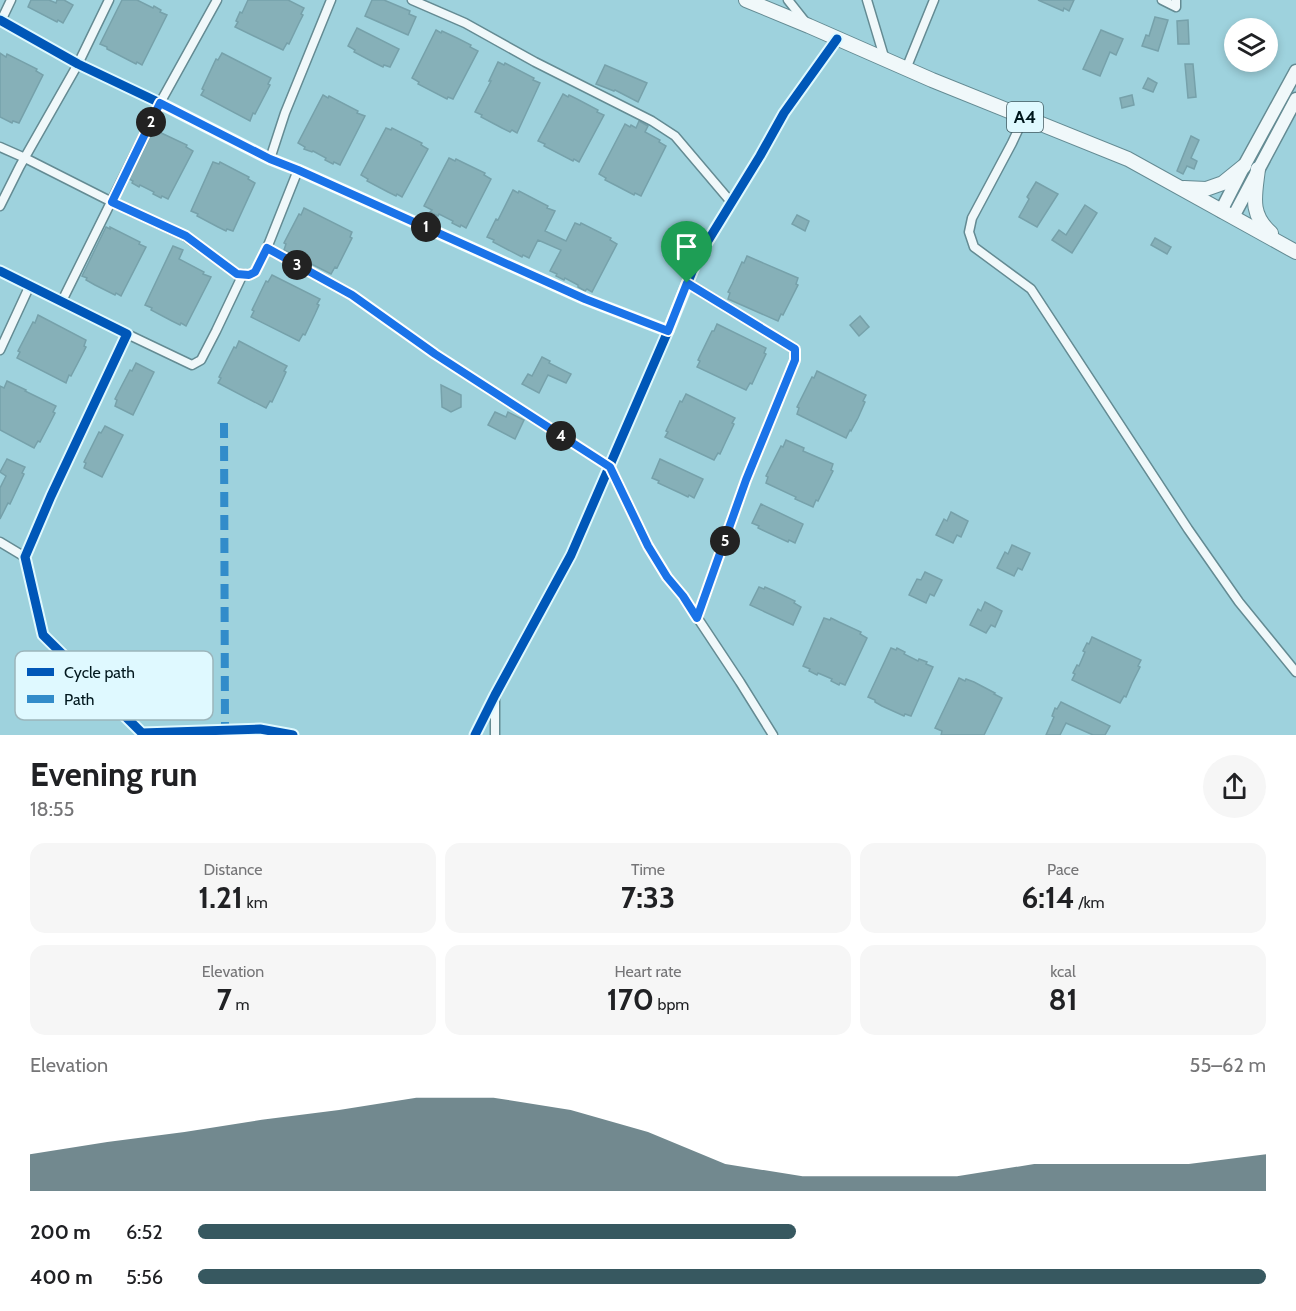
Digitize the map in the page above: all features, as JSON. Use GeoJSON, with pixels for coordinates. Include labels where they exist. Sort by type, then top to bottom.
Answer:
{"type":"FeatureCollection","features":[{"type":"Feature","properties":{"kind":"highway","name":"A4"},"geometry":{"type":"LineString","coordinates":[[746,0],[886,61],[1128,159],[1290,248]]}},
{"type":"Feature","properties":{"kind":"highway"},"geometry":{"type":"LineString","coordinates":[[1181,188],[1206,189],[1223,183],[1251,167],[1257,216],[1263,226],[1290,248]]}},
{"type":"Feature","properties":{"kind":"main road"},"geometry":{"type":"LineString","coordinates":[[1227,214],[1251,167],[1277,105],[1296,71]]}},
{"type":"Feature","properties":{"kind":"main road"},"geometry":{"type":"LineString","coordinates":[[1251,167],[1296,99]]}},
{"type":"Feature","properties":{"kind":"main road"},"geometry":{"type":"LineString","coordinates":[[1277,105],[1289,111]]}},
{"type":"Feature","properties":{"kind":"street"},"geometry":{"type":"LineString","coordinates":[[11,0],[1,20],[78,64],[270,159],[585,299],[668,331]]}},
{"type":"Feature","properties":{"kind":"street"},"geometry":{"type":"LineString","coordinates":[[0,206],[78,64],[109,0]]}},
{"type":"Feature","properties":{"kind":"street"},"geometry":{"type":"LineString","coordinates":[[270,159],[285,113],[330,0]]}},
{"type":"Feature","properties":{"kind":"street"},"geometry":{"type":"LineString","coordinates":[[412,0],[465,23],[535,62],[652,121],[675,136],[731,202]]}},
{"type":"Feature","properties":{"kind":"street"},"geometry":{"type":"LineString","coordinates":[[788,0],[809,26]]}},
{"type":"Feature","properties":{"kind":"street"},"geometry":{"type":"LineString","coordinates":[[867,0],[886,61]]}},
{"type":"Feature","properties":{"kind":"street"},"geometry":{"type":"LineString","coordinates":[[906,69],[934,0]]}},
{"type":"Feature","properties":{"kind":"street"},"geometry":{"type":"LineString","coordinates":[[1162,0],[1176,7],[1176,0]]}},
{"type":"Feature","properties":{"kind":"street"},"geometry":{"type":"LineString","coordinates":[[62,301],[213,1]]}},
{"type":"Feature","properties":{"kind":"street"},"geometry":{"type":"LineString","coordinates":[[475,735],[571,555],[698,257],[784,113],[837,39]]}},
{"type":"Feature","properties":{"kind":"street"},"geometry":{"type":"LineString","coordinates":[[1024,117],[972,218],[969,232],[974,247],[1031,289],[1200,547],[1239,602],[1296,672]]}},
{"type":"Feature","properties":{"kind":"street"},"geometry":{"type":"LineString","coordinates":[[0,147],[186,236],[237,274],[249,275],[255,272],[267,248],[298,170]]}},
{"type":"Feature","properties":{"kind":"street"},"geometry":{"type":"LineString","coordinates":[[267,248],[352,295],[435,354],[610,467],[648,546],[773,735]]}},
{"type":"Feature","properties":{"kind":"street"},"geometry":{"type":"LineString","coordinates":[[0,271],[192,365],[201,360],[243,274]]}},
{"type":"Feature","properties":{"kind":"street"},"geometry":{"type":"LineString","coordinates":[[687,283],[795,349],[795,360],[746,480],[697,618]]}},
{"type":"Feature","properties":{"kind":"street"},"geometry":{"type":"LineString","coordinates":[[0,350],[30,285]]}},
{"type":"Feature","properties":{"kind":"street"},"geometry":{"type":"LineString","coordinates":[[59,651],[43,635],[25,556],[127,334]]}},
{"type":"Feature","properties":{"kind":"street"},"geometry":{"type":"LineString","coordinates":[[0,542],[25,556]]}},
{"type":"Feature","properties":{"kind":"street"},"geometry":{"type":"LineString","coordinates":[[495,695],[495,735]]}},
{"type":"Feature","properties":{"kind":"street"},"geometry":{"type":"LineString","coordinates":[[129,720],[142,733],[260,729],[292,735]]}},
{"type":"Feature","properties":{"kind":"building"},"geometry":{"type":"Polygon","coordinates":[[[31,0],[49,0],[56,3],[57,0],[64,0],[73,5],[63,23],[28,7],[31,0]]]}},
{"type":"Feature","properties":{"kind":"building"},"geometry":{"type":"Polygon","coordinates":[[[122,0],[137,0],[153,8],[154,6],[167,15],[142,65],[100,44],[122,0]]]}},
{"type":"Feature","properties":{"kind":"building"},"geometry":{"type":"Polygon","coordinates":[[[248,0],[288,0],[304,8],[289,44],[287,43],[283,50],[235,27],[240,12],[242,13],[248,0]]]}},
{"type":"Feature","properties":{"kind":"building"},"geometry":{"type":"Polygon","coordinates":[[[372,0],[384,0],[410,11],[409,14],[416,17],[408,35],[365,16],[372,0]]]}},
{"type":"Feature","properties":{"kind":"building"},"geometry":{"type":"Polygon","coordinates":[[[1038,0],[1074,0],[1069,11],[1064,8],[1063,11],[1038,0]]]}},
{"type":"Feature","properties":{"kind":"building"},"geometry":{"type":"Polygon","coordinates":[[[1155,17],[1168,20],[1158,51],[1142,46],[1146,35],[1149,36],[1155,17]]]}},
{"type":"Feature","properties":{"kind":"building"},"geometry":{"type":"Polygon","coordinates":[[[1188,20],[1189,44],[1178,44],[1177,21],[1188,20]]]}},
{"type":"Feature","properties":{"kind":"building"},"geometry":{"type":"Polygon","coordinates":[[[357,28],[399,49],[390,67],[384,65],[383,67],[375,63],[354,52],[355,50],[348,46],[357,28]]]}},
{"type":"Feature","properties":{"kind":"building"},"geometry":{"type":"Polygon","coordinates":[[[436,30],[471,45],[470,47],[478,51],[453,99],[448,97],[447,99],[418,84],[419,82],[412,78],[436,30]]]}},
{"type":"Feature","properties":{"kind":"building"},"geometry":{"type":"Polygon","coordinates":[[[1101,30],[1123,39],[1116,55],[1110,52],[1100,76],[1083,69],[1101,30]]]}},
{"type":"Feature","properties":{"kind":"building"},"geometry":{"type":"Polygon","coordinates":[[[0,53],[6,57],[7,54],[37,69],[36,71],[43,75],[19,123],[13,121],[12,123],[0,117],[0,53]]]}},
{"type":"Feature","properties":{"kind":"building"},"geometry":{"type":"Polygon","coordinates":[[[222,53],[271,78],[268,84],[270,85],[250,121],[201,95],[216,59],[218,60],[222,53]]]}},
{"type":"Feature","properties":{"kind":"building"},"geometry":{"type":"Polygon","coordinates":[[[498,62],[504,65],[505,63],[540,83],[517,133],[512,130],[510,132],[475,112],[498,62]]]}},
{"type":"Feature","properties":{"kind":"building"},"geometry":{"type":"Polygon","coordinates":[[[1185,64],[1193,64],[1196,97],[1188,98],[1185,64]]]}},
{"type":"Feature","properties":{"kind":"building"},"geometry":{"type":"Polygon","coordinates":[[[605,65],[647,83],[638,102],[615,90],[596,84],[605,65]]]}},
{"type":"Feature","properties":{"kind":"building"},"geometry":{"type":"Polygon","coordinates":[[[1148,78],[1157,83],[1153,92],[1143,88],[1148,78]]]}},
{"type":"Feature","properties":{"kind":"building"},"geometry":{"type":"Polygon","coordinates":[[[563,94],[577,99],[604,115],[579,162],[574,159],[573,161],[538,141],[563,94]]]}},
{"type":"Feature","properties":{"kind":"building"},"geometry":{"type":"Polygon","coordinates":[[[323,95],[365,116],[340,165],[334,162],[333,164],[313,151],[304,149],[305,147],[298,143],[323,95]]]}},
{"type":"Feature","properties":{"kind":"building"},"geometry":{"type":"Polygon","coordinates":[[[1132,95],[1134,105],[1122,108],[1120,98],[1132,95]]]}},
{"type":"Feature","properties":{"kind":"building"},"geometry":{"type":"Polygon","coordinates":[[[639,121],[648,126],[645,132],[666,146],[641,196],[635,193],[634,195],[605,180],[606,178],[599,174],[625,124],[636,128],[639,121]]]}},
{"type":"Feature","properties":{"kind":"building"},"geometry":{"type":"Polygon","coordinates":[[[386,128],[391,130],[392,128],[422,143],[421,145],[428,149],[402,197],[367,181],[368,179],[361,175],[386,128]]]}},
{"type":"Feature","properties":{"kind":"building"},"geometry":{"type":"Polygon","coordinates":[[[153,131],[187,145],[186,147],[193,151],[168,199],[153,194],[154,192],[140,185],[139,187],[129,179],[153,131]]]}},
{"type":"Feature","properties":{"kind":"building"},"geometry":{"type":"Polygon","coordinates":[[[1191,136],[1199,140],[1191,158],[1197,161],[1194,169],[1187,166],[1183,174],[1177,171],[1191,136]]]}},
{"type":"Feature","properties":{"kind":"building"},"geometry":{"type":"Polygon","coordinates":[[[449,158],[485,173],[484,175],[491,179],[466,228],[452,223],[453,221],[439,214],[438,216],[430,212],[432,210],[424,206],[449,158]]]}},
{"type":"Feature","properties":{"kind":"building"},"geometry":{"type":"Polygon","coordinates":[[[213,162],[219,164],[220,162],[249,177],[248,179],[255,183],[233,231],[227,229],[226,231],[191,211],[213,162]]]}},
{"type":"Feature","properties":{"kind":"building"},"geometry":{"type":"Polygon","coordinates":[[[1036,182],[1058,194],[1037,227],[1019,217],[1036,182]]]}},
{"type":"Feature","properties":{"kind":"building"},"geometry":{"type":"Polygon","coordinates":[[[513,190],[555,211],[545,231],[566,241],[575,223],[580,225],[581,223],[611,238],[610,240],[617,244],[592,292],[587,289],[585,291],[550,271],[561,250],[538,240],[529,258],[523,255],[522,257],[487,237],[513,190]]]}},
{"type":"Feature","properties":{"kind":"building"},"geometry":{"type":"Polygon","coordinates":[[[1085,205],[1097,213],[1072,253],[1052,240],[1059,230],[1066,235],[1085,205]]]}},
{"type":"Feature","properties":{"kind":"building"},"geometry":{"type":"Polygon","coordinates":[[[304,208],[352,232],[350,237],[352,238],[337,268],[335,267],[331,274],[284,250],[286,244],[284,243],[304,208]]]}},
{"type":"Feature","properties":{"kind":"building"},"geometry":{"type":"Polygon","coordinates":[[[797,215],[809,221],[805,231],[792,224],[797,215]]]}},
{"type":"Feature","properties":{"kind":"building"},"geometry":{"type":"Polygon","coordinates":[[[106,227],[146,247],[121,296],[95,285],[82,276],[106,227]]]}},
{"type":"Feature","properties":{"kind":"building"},"geometry":{"type":"Polygon","coordinates":[[[1155,238],[1171,247],[1167,254],[1151,245],[1155,238]]]}},
{"type":"Feature","properties":{"kind":"building"},"geometry":{"type":"Polygon","coordinates":[[[173,246],[183,250],[179,259],[211,277],[186,326],[172,321],[145,305],[173,246]]]}},
{"type":"Feature","properties":{"kind":"building"},"geometry":{"type":"Polygon","coordinates":[[[747,256],[798,278],[796,284],[798,285],[778,321],[728,299],[730,293],[728,292],[747,256]]]}},
{"type":"Feature","properties":{"kind":"building"},"geometry":{"type":"Polygon","coordinates":[[[272,275],[320,299],[305,335],[303,334],[299,341],[251,317],[266,281],[268,282],[272,275]]]}},
{"type":"Feature","properties":{"kind":"building"},"geometry":{"type":"Polygon","coordinates":[[[38,315],[86,340],[84,346],[86,347],[66,383],[17,358],[20,352],[18,351],[38,315]]]}},
{"type":"Feature","properties":{"kind":"building"},"geometry":{"type":"Polygon","coordinates":[[[860,316],[869,327],[859,336],[850,325],[860,316]]]}},
{"type":"Feature","properties":{"kind":"building"},"geometry":{"type":"Polygon","coordinates":[[[717,324],[766,348],[764,353],[766,354],[752,384],[750,383],[746,390],[697,367],[700,361],[698,360],[717,324]]]}},
{"type":"Feature","properties":{"kind":"building"},"geometry":{"type":"Polygon","coordinates":[[[239,341],[287,366],[272,402],[270,401],[266,408],[218,383],[239,341]]]}},
{"type":"Feature","properties":{"kind":"building"},"geometry":{"type":"Polygon","coordinates":[[[542,357],[571,374],[566,383],[548,375],[539,393],[522,384],[528,374],[532,376],[542,357]]]}},
{"type":"Feature","properties":{"kind":"building"},"geometry":{"type":"Polygon","coordinates":[[[136,363],[154,372],[133,415],[115,406],[117,400],[115,399],[136,363]]]}},
{"type":"Feature","properties":{"kind":"building"},"geometry":{"type":"Polygon","coordinates":[[[817,371],[866,395],[858,418],[846,438],[797,414],[799,408],[797,407],[817,371]]]}},
{"type":"Feature","properties":{"kind":"building"},"geometry":{"type":"Polygon","coordinates":[[[7,381],[56,406],[53,412],[55,413],[40,442],[38,441],[34,448],[0,430],[0,386],[4,388],[7,381]]]}},
{"type":"Feature","properties":{"kind":"building"},"geometry":{"type":"Polygon","coordinates":[[[441,385],[461,395],[461,407],[451,412],[442,407],[441,385]]]}},
{"type":"Feature","properties":{"kind":"building"},"geometry":{"type":"Polygon","coordinates":[[[686,394],[735,418],[720,454],[718,453],[714,460],[665,437],[680,401],[682,402],[686,394]]]}},
{"type":"Feature","properties":{"kind":"building"},"geometry":{"type":"Polygon","coordinates":[[[495,412],[506,417],[508,412],[524,420],[515,439],[488,425],[495,412]]]}},
{"type":"Feature","properties":{"kind":"building"},"geometry":{"type":"Polygon","coordinates":[[[105,426],[123,435],[102,477],[84,468],[86,463],[84,462],[99,432],[101,433],[105,426]]]}},
{"type":"Feature","properties":{"kind":"building"},"geometry":{"type":"Polygon","coordinates":[[[786,440],[804,448],[803,451],[833,464],[831,470],[833,471],[813,507],[766,483],[768,477],[766,476],[786,440]]]}},
{"type":"Feature","properties":{"kind":"building"},"geometry":{"type":"Polygon","coordinates":[[[7,459],[25,467],[10,504],[8,503],[0,519],[0,488],[6,476],[0,472],[7,459]]]}},
{"type":"Feature","properties":{"kind":"building"},"geometry":{"type":"Polygon","coordinates":[[[660,459],[703,479],[694,498],[658,483],[659,481],[652,478],[660,459]]]}},
{"type":"Feature","properties":{"kind":"building"},"geometry":{"type":"Polygon","coordinates":[[[761,504],[803,524],[795,543],[789,540],[788,542],[752,523],[761,504]]]}},
{"type":"Feature","properties":{"kind":"building"},"geometry":{"type":"Polygon","coordinates":[[[951,512],[968,521],[961,537],[957,535],[953,543],[936,535],[944,519],[947,521],[951,512]]]}},
{"type":"Feature","properties":{"kind":"building"},"geometry":{"type":"Polygon","coordinates":[[[1012,545],[1030,553],[1022,570],[1018,568],[1014,576],[997,568],[1005,552],[1008,554],[1012,545]]]}},
{"type":"Feature","properties":{"kind":"building"},"geometry":{"type":"Polygon","coordinates":[[[925,572],[942,580],[934,596],[930,594],[926,603],[909,595],[917,579],[921,580],[925,572]]]}},
{"type":"Feature","properties":{"kind":"building"},"geometry":{"type":"Polygon","coordinates":[[[759,587],[764,589],[765,587],[795,601],[794,603],[801,607],[793,625],[750,605],[759,587]]]}},
{"type":"Feature","properties":{"kind":"building"},"geometry":{"type":"Polygon","coordinates":[[[985,602],[1002,611],[995,627],[991,625],[986,633],[970,625],[978,609],[981,611],[985,602]]]}},
{"type":"Feature","properties":{"kind":"building"},"geometry":{"type":"Polygon","coordinates":[[[824,618],[830,620],[831,618],[861,632],[860,634],[867,638],[845,685],[840,683],[839,685],[831,681],[832,679],[818,673],[817,675],[803,666],[824,618]]]}},
{"type":"Feature","properties":{"kind":"building"},"geometry":{"type":"Polygon","coordinates":[[[1092,637],[1141,660],[1126,697],[1124,696],[1120,703],[1072,680],[1075,674],[1073,673],[1085,652],[1083,651],[1092,637]]]}},
{"type":"Feature","properties":{"kind":"building"},"geometry":{"type":"Polygon","coordinates":[[[891,648],[896,650],[897,648],[905,652],[904,654],[918,661],[919,659],[927,662],[926,664],[933,667],[911,716],[905,714],[904,716],[868,697],[891,648]]]}},
{"type":"Feature","properties":{"kind":"building"},"geometry":{"type":"Polygon","coordinates":[[[959,678],[974,682],[1002,698],[984,735],[941,735],[942,731],[935,728],[959,678]]]}},
{"type":"Feature","properties":{"kind":"building"},"geometry":{"type":"Polygon","coordinates":[[[1061,702],[1110,726],[1105,735],[1093,735],[1066,723],[1060,735],[1046,735],[1054,717],[1052,716],[1055,708],[1057,709],[1061,702]]]}},
{"type":"Feature","properties":{"kind":"marked path"},"geometry":{"type":"LineString","coordinates":[[224,423],[225,730]]}},
{"type":"Feature","properties":{"kind":"cycle path"},"geometry":{"type":"LineString","coordinates":[[0,20],[78,64],[270,159],[585,299],[668,331]]}},
{"type":"Feature","properties":{"kind":"cycle path"},"geometry":{"type":"LineString","coordinates":[[475,735],[571,555],[698,257],[784,113],[837,39]]}},
{"type":"Feature","properties":{"kind":"cycle path"},"geometry":{"type":"LineString","coordinates":[[0,271],[127,334],[25,557],[43,635],[59,651]]}},
{"type":"Feature","properties":{"kind":"cycle path"},"geometry":{"type":"LineString","coordinates":[[129,720],[142,733],[260,729],[293,735]]}},
{"type":"Feature","properties":{"kind":"route"},"geometry":{"type":"LineString","coordinates":[[160,103],[270,159],[585,299],[668,331],[687,283],[795,349],[795,360],[746,480],[697,618],[648,546],[610,467],[435,354],[352,295],[267,248],[255,272],[249,275],[237,274],[186,236],[112,202],[160,103]]}}]}
